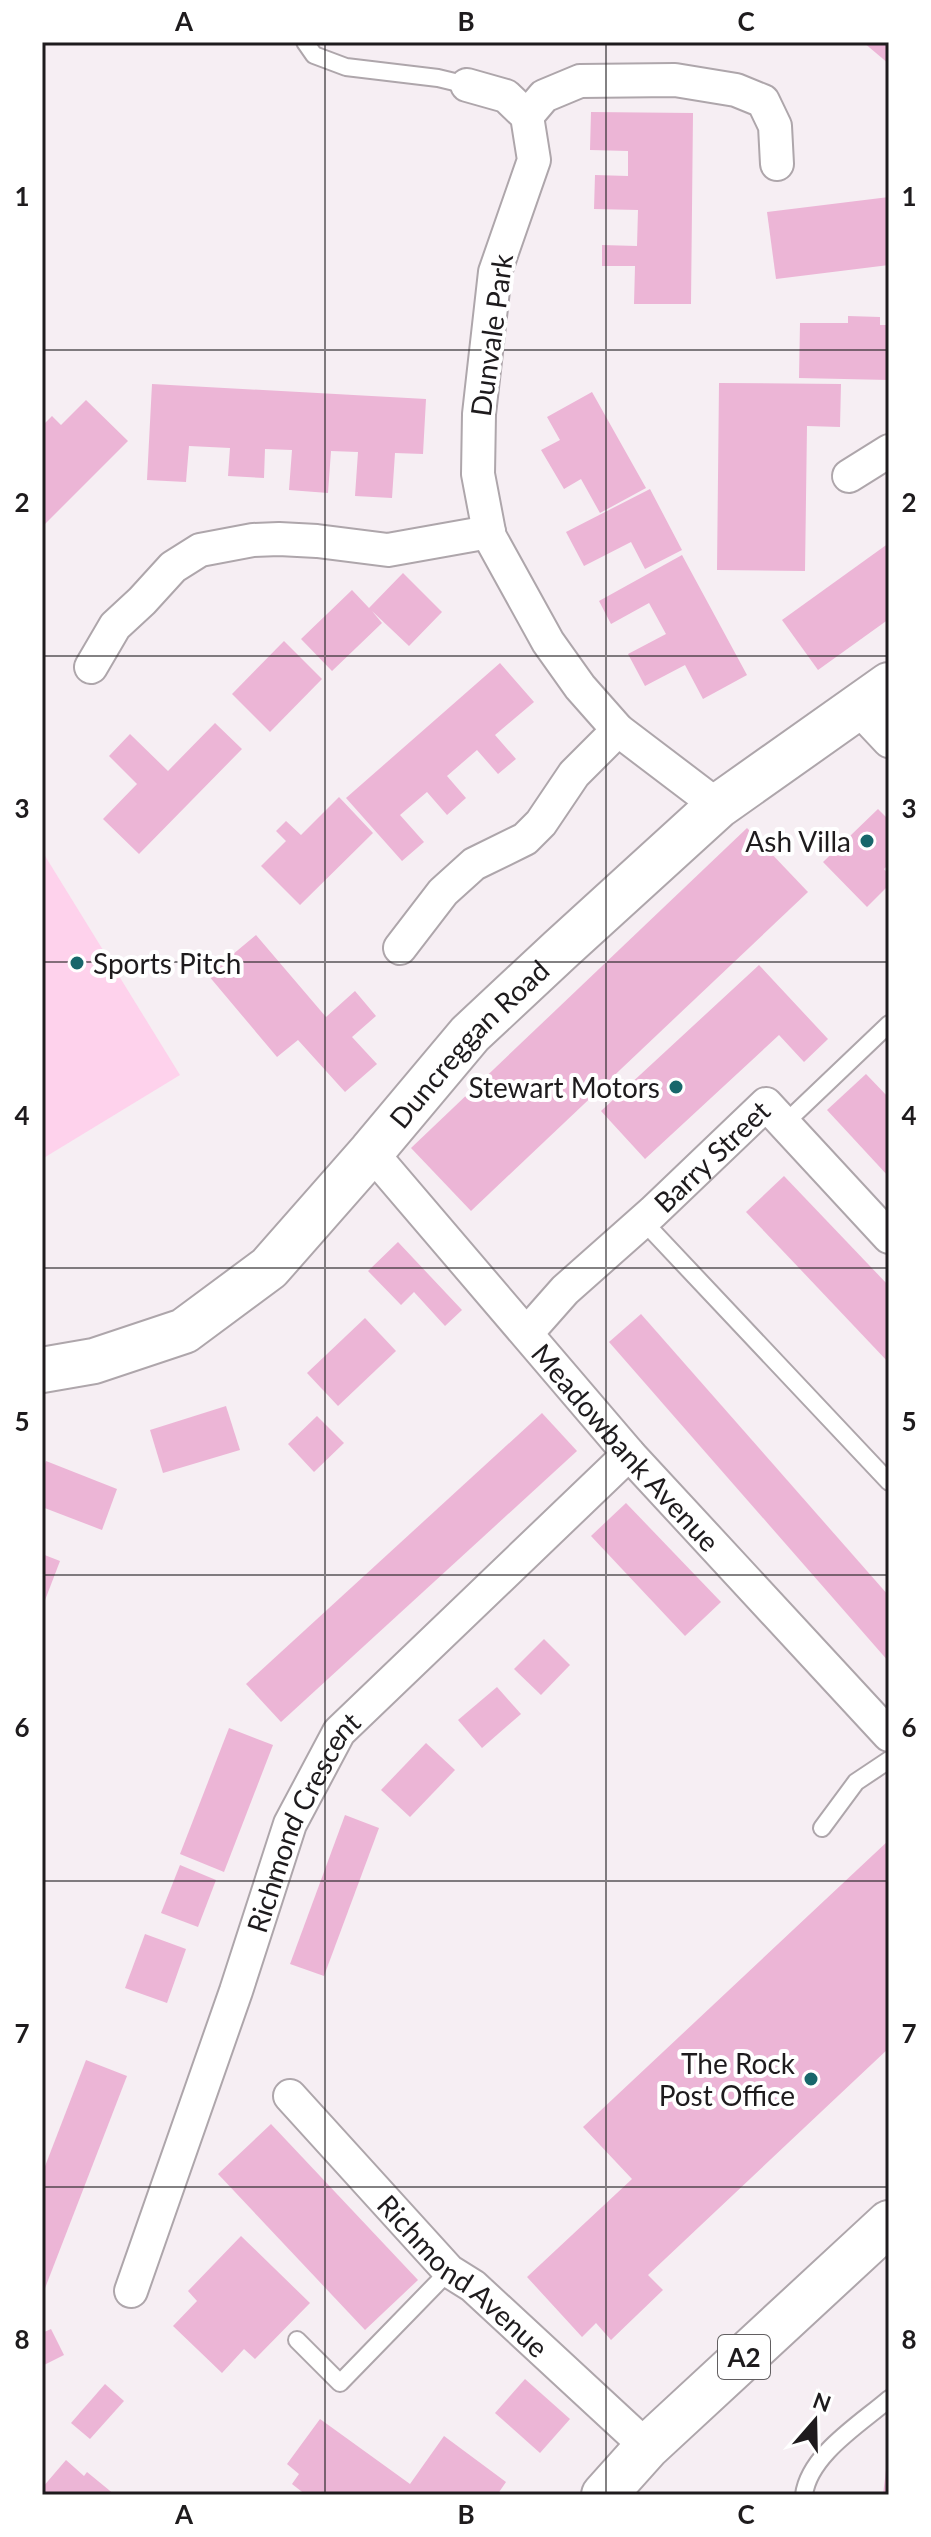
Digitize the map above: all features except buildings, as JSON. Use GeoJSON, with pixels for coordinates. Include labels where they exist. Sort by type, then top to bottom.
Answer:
{"type":"FeatureCollection","features":[{"type":"Feature","properties":{"kind":"main road","name":"Duncreggan Road"},"geometry":{"type":"LineString","coordinates":[[42,1370],[94,1361],[184,1331],[269,1268],[470,1034],[718,806],[874,697]]}},
{"type":"Feature","properties":{"kind":"main road","name":"A2"},"geometry":{"type":"LineString","coordinates":[[604,2495],[647,2447],[889,2223]]}},
{"type":"Feature","properties":{"kind":"street"},"geometry":{"type":"LineString","coordinates":[[467,85],[506,96],[527,116],[544,96],[580,81],[675,80],[736,90],[763,101],[775,126],[777,164]]}},
{"type":"Feature","properties":{"kind":"street","name":"Dunvale Park"},"geometry":{"type":"LineString","coordinates":[[527,116],[534,160],[495,272],[479,414],[478,474],[489,532],[548,642],[580,687],[618,730],[718,806]]}},
{"type":"Feature","properties":{"kind":"street"},"geometry":{"type":"LineString","coordinates":[[849,476],[889,451]]}},
{"type":"Feature","properties":{"kind":"street"},"geometry":{"type":"LineString","coordinates":[[91,667],[115,626],[173,567],[200,550],[253,540],[279,539],[388,550],[489,532]]}},
{"type":"Feature","properties":{"kind":"street"},"geometry":{"type":"LineString","coordinates":[[874,697],[889,741]]}},
{"type":"Feature","properties":{"kind":"street"},"geometry":{"type":"LineString","coordinates":[[400,948],[443,892],[474,864],[525,839],[541,823],[588,758],[618,730]]}},
{"type":"Feature","properties":{"kind":"street","name":"Barry Street"},"geometry":{"type":"LineString","coordinates":[[527,1333],[565,1290],[766,1104],[889,1237]]}},
{"type":"Feature","properties":{"kind":"street","name":"Meadowbank Avenue"},"geometry":{"type":"LineString","coordinates":[[371,1152],[629,1454],[889,1735]]}},
{"type":"Feature","properties":{"kind":"street","name":"Richmond Crescent"},"geometry":{"type":"LineString","coordinates":[[131,2291],[236,1991],[290,1824],[339,1732],[629,1454]]}},
{"type":"Feature","properties":{"kind":"street","name":"Richmond Avenue"},"geometry":{"type":"LineString","coordinates":[[290,2096],[449,2271],[473,2286],[647,2447]]}},
{"type":"Feature","properties":{"kind":"lane"},"geometry":{"type":"LineString","coordinates":[[305,42],[314,55],[346,67],[438,78],[467,85]]}},
{"type":"Feature","properties":{"kind":"lane"},"geometry":{"type":"LineString","coordinates":[[784,1124],[889,1024]]}},
{"type":"Feature","properties":{"kind":"lane"},"geometry":{"type":"LineString","coordinates":[[643,1221],[889,1482]]}},
{"type":"Feature","properties":{"kind":"lane"},"geometry":{"type":"LineString","coordinates":[[822,1828],[856,1782],[889,1760]]}},
{"type":"Feature","properties":{"kind":"lane"},"geometry":{"type":"LineString","coordinates":[[297,2340],[340,2383],[449,2271]]}},
{"type":"Feature","properties":{"kind":"lane"},"geometry":{"type":"LineString","coordinates":[[804,2495],[806,2483],[817,2461],[889,2399]]}},
{"type":"Feature","properties":{"kind":"shaded area","name":"Sports Pitch"},"geometry":{"type":"Polygon","coordinates":[[[42,851],[180,1075],[42,1159],[42,851]]]}},
{"type":"Feature","properties":{"kind":"place","name":"Ash Villa"},"geometry":{"type":"Point","coordinates":[867,841]}},
{"type":"Feature","properties":{"kind":"place","name":"Sports Pitch"},"geometry":{"type":"Point","coordinates":[77,963]}},
{"type":"Feature","properties":{"kind":"place","name":"Stewart Motors"},"geometry":{"type":"Point","coordinates":[676,1087]}},
{"type":"Feature","properties":{"kind":"place","name":"The Rock Post Office"},"geometry":{"type":"Point","coordinates":[811,2079]}}]}
